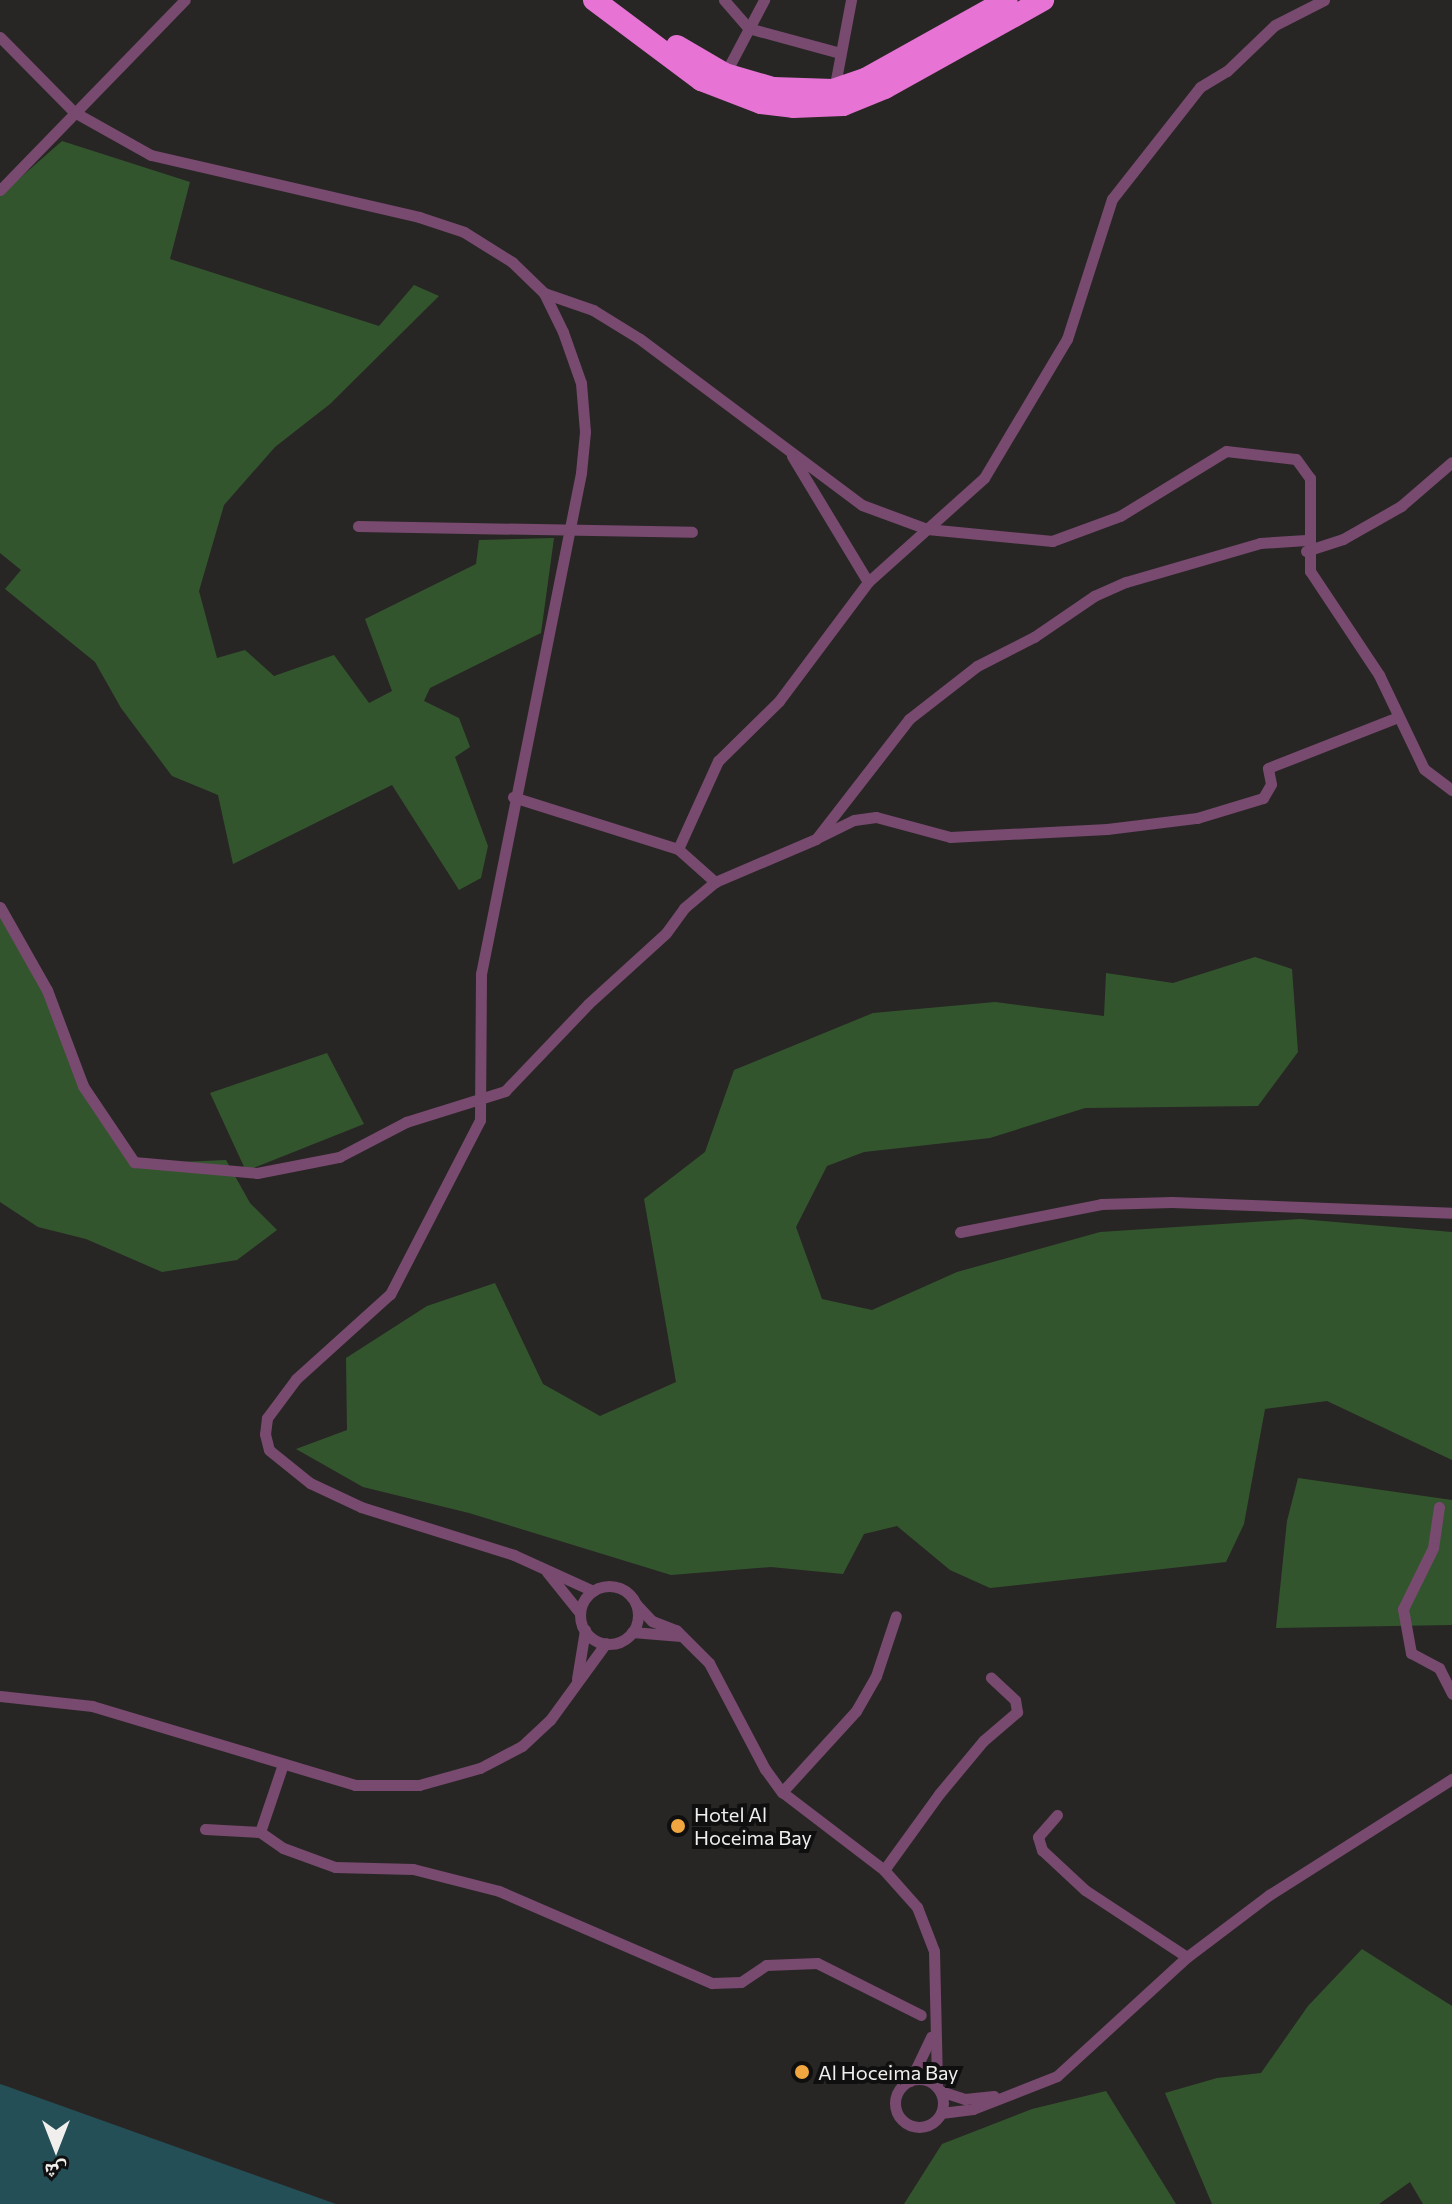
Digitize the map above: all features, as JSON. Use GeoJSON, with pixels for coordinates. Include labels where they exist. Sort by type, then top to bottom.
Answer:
{"type":"FeatureCollection","features":[{"type":"Feature","properties":{"kind":"highway"},"geometry":{"type":"LineString","coordinates":[[594,0],[701,80],[761,103],[793,107],[843,105],[885,88],[1043,0]]}},
{"type":"Feature","properties":{"kind":"highway"},"geometry":{"type":"LineString","coordinates":[[617,0],[725,74],[784,90],[833,90],[865,79],[1007,0]]}},
{"type":"Feature","properties":{"kind":"street"},"geometry":{"type":"LineString","coordinates":[[0,190],[185,0]]}},
{"type":"Feature","properties":{"kind":"street"},"geometry":{"type":"LineString","coordinates":[[724,0],[748,28],[840,53]]}},
{"type":"Feature","properties":{"kind":"street"},"geometry":{"type":"LineString","coordinates":[[725,74],[764,0]]}},
{"type":"Feature","properties":{"kind":"street"},"geometry":{"type":"LineString","coordinates":[[833,90],[849,0]]}},
{"type":"Feature","properties":{"kind":"street"},"geometry":{"type":"LineString","coordinates":[[678,849],[718,761],[779,701],[868,582],[977,489],[1067,339],[1112,199],[1200,87],[1227,71],[1275,25],[1324,0]]}},
{"type":"Feature","properties":{"kind":"street"},"geometry":{"type":"LineString","coordinates":[[0,37],[74,112],[151,155],[419,217],[464,232],[512,262],[544,293],[581,383],[585,432],[569,529],[513,797],[481,974],[483,1098],[480,1120],[390,1294],[296,1379],[267,1418],[266,1443],[294,1473],[361,1507],[544,1568],[593,1591],[618,1587],[652,1621],[682,1636],[719,1676],[765,1769],[782,1792],[884,1870],[917,1907],[934,1951],[933,2033],[941,2113]]}},
{"type":"Feature","properties":{"kind":"street"},"geometry":{"type":"LineString","coordinates":[[544,293],[593,310],[640,339],[862,505],[927,529],[1052,541],[1120,516],[1226,451],[1247,450],[1296,459],[1307,468],[1306,545],[1314,580],[1379,675],[1424,769],[1452,790]]}},
{"type":"Feature","properties":{"kind":"street"},"geometry":{"type":"LineString","coordinates":[[787,448],[868,582]]}},
{"type":"Feature","properties":{"kind":"street"},"geometry":{"type":"LineString","coordinates":[[816,839],[909,719],[977,666],[1126,582],[1260,543],[1306,545],[1343,539],[1401,506],[1452,462]]}},
{"type":"Feature","properties":{"kind":"street"},"geometry":{"type":"LineString","coordinates":[[358,526],[692,532]]}},
{"type":"Feature","properties":{"kind":"street"},"geometry":{"type":"LineString","coordinates":[[0,907],[47,990],[83,1086],[136,1163],[257,1173],[339,1157],[406,1122],[505,1091],[609,983],[666,933],[684,908],[715,882],[854,820],[876,817],[950,837],[1107,829],[1197,818],[1263,798],[1271,784],[1268,768],[1398,717]]}},
{"type":"Feature","properties":{"kind":"street"},"geometry":{"type":"LineString","coordinates":[[513,797],[678,849],[715,882]]}},
{"type":"Feature","properties":{"kind":"street"},"geometry":{"type":"LineString","coordinates":[[960,1232],[1101,1204],[1158,1202],[1452,1213]]}},
{"type":"Feature","properties":{"kind":"street"},"geometry":{"type":"LineString","coordinates":[[1439,1507],[1433,1548],[1403,1609],[1411,1653],[1439,1668],[1452,1694]]}},
{"type":"Feature","properties":{"kind":"street"},"geometry":{"type":"LineString","coordinates":[[544,1568],[580,1613],[585,1630],[577,1679]]}},
{"type":"Feature","properties":{"kind":"street"},"geometry":{"type":"LineString","coordinates":[[580,1613],[593,1591]]}},
{"type":"Feature","properties":{"kind":"street"},"geometry":{"type":"LineString","coordinates":[[632,1632],[636,1604]]}},
{"type":"Feature","properties":{"kind":"street"},"geometry":{"type":"LineString","coordinates":[[782,1792],[856,1711],[876,1676],[896,1616]]}},
{"type":"Feature","properties":{"kind":"street"},"geometry":{"type":"LineString","coordinates":[[585,1630],[606,1643]]}},
{"type":"Feature","properties":{"kind":"street"},"geometry":{"type":"LineString","coordinates":[[0,1696],[92,1706],[355,1785],[419,1785],[480,1768],[522,1746],[550,1720],[606,1643],[632,1632],[682,1636]]}},
{"type":"Feature","properties":{"kind":"street"},"geometry":{"type":"LineString","coordinates":[[884,1870],[974,1752],[1017,1712],[1015,1700],[991,1678]]}},
{"type":"Feature","properties":{"kind":"street"},"geometry":{"type":"LineString","coordinates":[[260,1832],[283,1764]]}},
{"type":"Feature","properties":{"kind":"street"},"geometry":{"type":"LineString","coordinates":[[933,2033],[910,2081],[896,2098],[902,2120],[924,2127],[941,2113],[1010,2095],[1075,2063],[1187,1957],[1269,1895],[1452,1779]]}},
{"type":"Feature","properties":{"kind":"street"},"geometry":{"type":"LineString","coordinates":[[1057,1815],[1038,1837],[1042,1850],[1085,1890],[1187,1957]]}},
{"type":"Feature","properties":{"kind":"street"},"geometry":{"type":"LineString","coordinates":[[205,1829],[260,1832],[283,1848],[335,1867],[413,1869],[499,1891],[712,1983],[741,1982],[766,1965],[817,1963],[921,2015]]}},
{"type":"Feature","properties":{"kind":"street"},"geometry":{"type":"LineString","coordinates":[[910,2081],[926,2080],[938,2089],[965,2099],[1010,2095]]}},
{"type":"Feature","properties":{"kind":"green space"},"geometry":{"type":"Polygon","coordinates":[[[62,141],[190,182],[170,259],[379,326],[414,285],[439,296],[330,404],[275,447],[224,505],[199,591],[217,658],[245,650],[274,676],[334,655],[369,703],[392,691],[365,619],[476,564],[479,540],[554,538],[541,633],[430,688],[424,701],[459,718],[470,747],[455,757],[488,846],[481,878],[459,890],[392,785],[233,864],[218,795],[172,776],[121,708],[95,662],[5,589],[21,570],[0,553],[0,188],[4,192],[62,141]]]}},
{"type":"Feature","properties":{"kind":"green space"},"geometry":{"type":"Polygon","coordinates":[[[0,902],[44,977],[93,1095],[135,1164],[226,1160],[250,1203],[277,1230],[237,1260],[162,1272],[86,1239],[38,1227],[0,1202],[0,902]]]}},
{"type":"Feature","properties":{"kind":"green space"},"geometry":{"type":"Polygon","coordinates":[[[1255,957],[1292,969],[1298,1052],[1258,1106],[1085,1108],[990,1138],[864,1152],[827,1166],[796,1227],[822,1299],[872,1310],[957,1272],[1100,1232],[1300,1219],[1452,1232],[1452,1460],[1327,1401],[1265,1409],[1244,1524],[1226,1562],[990,1588],[950,1570],[897,1526],[864,1534],[843,1574],[771,1567],[671,1575],[469,1513],[363,1487],[296,1449],[347,1430],[346,1358],[427,1306],[495,1283],[543,1384],[600,1416],[676,1382],[644,1199],[705,1152],[734,1070],[873,1013],[995,1002],[1104,1016],[1106,973],[1173,983],[1255,957]]]}},
{"type":"Feature","properties":{"kind":"green space"},"geometry":{"type":"Polygon","coordinates":[[[327,1053],[364,1124],[246,1171],[210,1093],[327,1053]]]}},
{"type":"Feature","properties":{"kind":"green space"},"geometry":{"type":"Polygon","coordinates":[[[1298,1478],[1452,1500],[1452,1625],[1276,1628],[1287,1521],[1298,1478]]]}},
{"type":"Feature","properties":{"kind":"green space"},"geometry":{"type":"Polygon","coordinates":[[[1362,1949],[1452,2006],[1452,2204],[1423,2204],[1410,2182],[1379,2204],[1212,2204],[1165,2093],[1217,2078],[1261,2073],[1308,2006],[1362,1949]]]}},
{"type":"Feature","properties":{"kind":"green space"},"geometry":{"type":"Polygon","coordinates":[[[1106,2091],[1176,2204],[904,2204],[942,2144],[1032,2109],[1106,2091]]]}},
{"type":"Feature","properties":{"kind":"water"},"geometry":{"type":"Polygon","coordinates":[[[0,2084],[6,2086],[336,2204],[0,2204],[0,2084]]]}},
{"type":"Feature","properties":{"kind":"place","name":"Hotel Al Hoceima Bay"},"geometry":{"type":"Point","coordinates":[678,1826]}},
{"type":"Feature","properties":{"kind":"place","name":"Al Hoceima Bay"},"geometry":{"type":"Point","coordinates":[802,2072]}}]}
